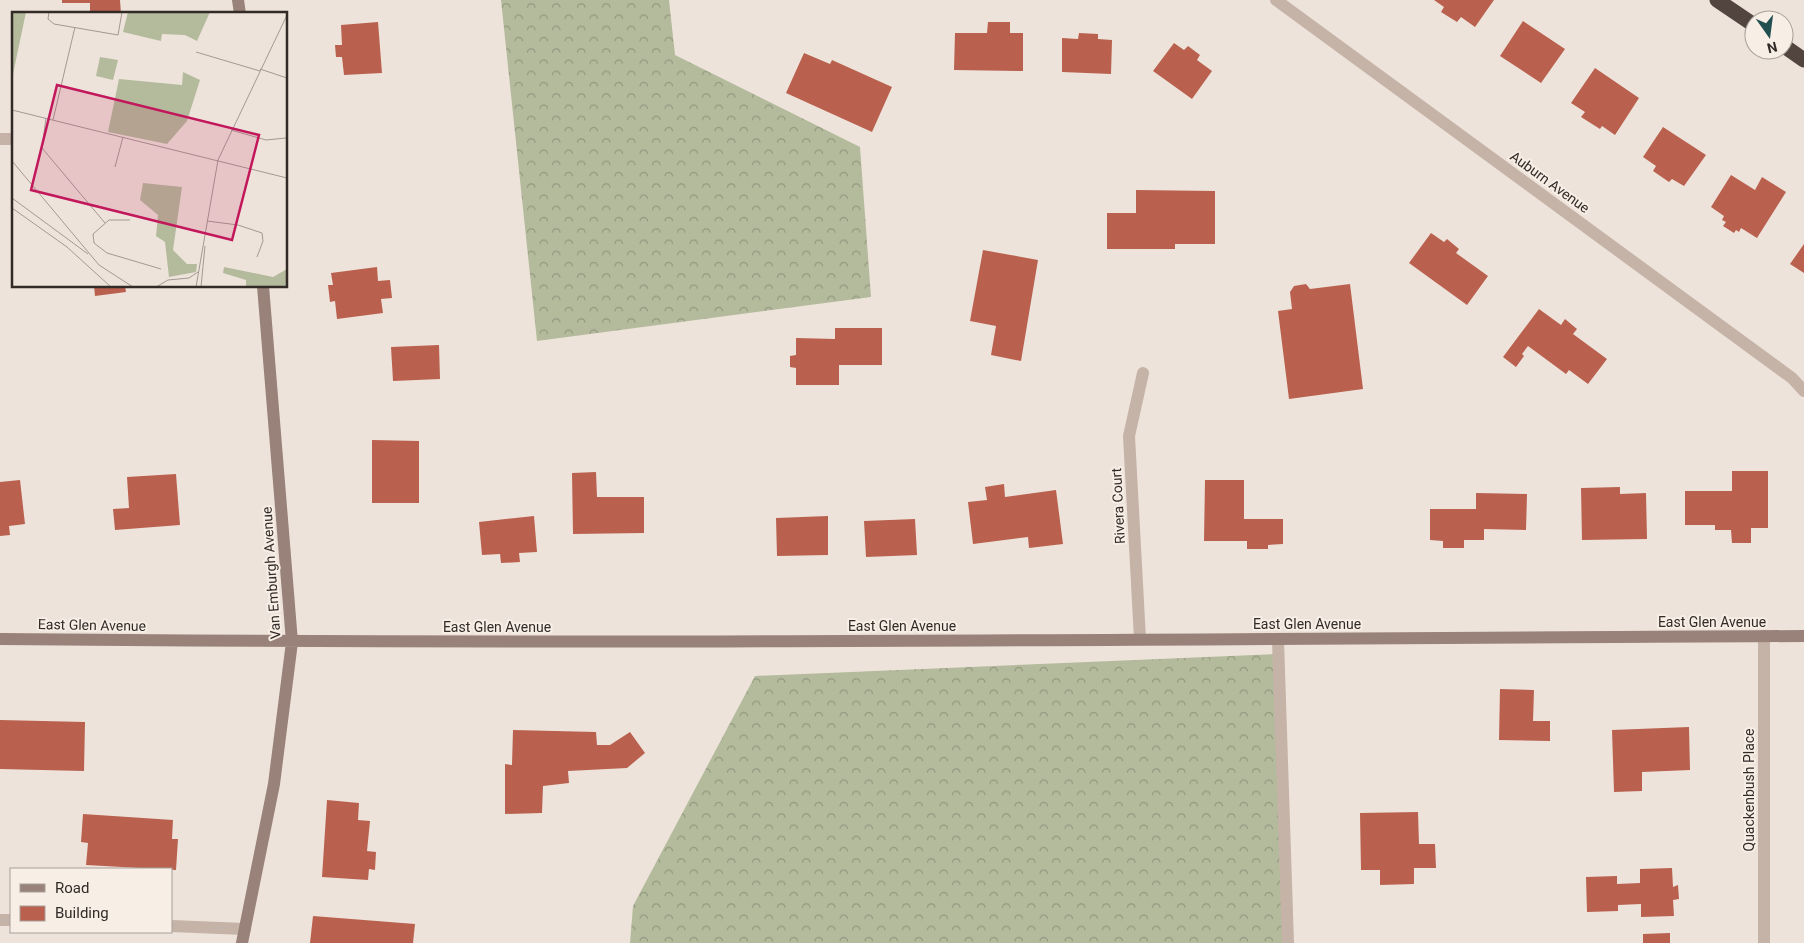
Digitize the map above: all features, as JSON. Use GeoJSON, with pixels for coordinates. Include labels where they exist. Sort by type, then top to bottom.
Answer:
{"type":"FeatureCollection","features":[{"type":"Feature","properties":{"kind":"highway"},"geometry":{"type":"LineString","coordinates":[[1717,0],[1744,18]]}},
{"type":"Feature","properties":{"kind":"street","name":"Auburn Avenue"},"geometry":{"type":"LineString","coordinates":[[1276,0],[1792,378],[1804,391]]}},
{"type":"Feature","properties":{"kind":"street","name":"Van Emburgh Avenue"},"geometry":{"type":"LineString","coordinates":[[242,943],[274,784],[292,642],[263,288]]}},
{"type":"Feature","properties":{"kind":"street","name":"Rivera Court"},"geometry":{"type":"LineString","coordinates":[[1140,639],[1128,436],[1143,373]]}},
{"type":"Feature","properties":{"kind":"street","name":"Quackenbush Place"},"geometry":{"type":"LineString","coordinates":[[1764,636],[1764,943]]}},
{"type":"Feature","properties":{"kind":"street","name":"East Glen Avenue"},"geometry":{"type":"LineString","coordinates":[[0,639],[292,642],[1278,640],[1804,636]]}},
{"type":"Feature","properties":{"kind":"street"},"geometry":{"type":"LineString","coordinates":[[1278,640],[1288,943]]}},
{"type":"Feature","properties":{"kind":"street"},"geometry":{"type":"LineString","coordinates":[[172,926],[245,929]]}},
{"type":"Feature","properties":{"kind":"green space"},"geometry":{"type":"Polygon","coordinates":[[[501,0],[669,0],[675,55],[860,147],[871,297],[537,341],[501,0]]]}},
{"type":"Feature","properties":{"kind":"green space"},"geometry":{"type":"Polygon","coordinates":[[[1277,654],[1287,943],[630,943],[633,906],[755,676],[1277,654]]]}},
{"type":"Feature","properties":{"kind":"building"},"geometry":{"type":"Polygon","coordinates":[[[62,0],[120,0],[121,12],[90,12],[90,3],[62,3],[62,0]]]}},
{"type":"Feature","properties":{"kind":"building"},"geometry":{"type":"Polygon","coordinates":[[[1434,0],[1494,0],[1475,27],[1461,17],[1457,22],[1441,12],[1444,7],[1434,0]]]}},
{"type":"Feature","properties":{"kind":"building"},"geometry":{"type":"Polygon","coordinates":[[[1523,21],[1565,49],[1541,83],[1500,56],[1523,21]]]}},
{"type":"Feature","properties":{"kind":"building"},"geometry":{"type":"Polygon","coordinates":[[[378,22],[382,73],[344,75],[342,57],[336,57],[335,45],[342,45],[341,25],[378,22]]]}},
{"type":"Feature","properties":{"kind":"building"},"geometry":{"type":"Polygon","coordinates":[[[988,22],[1010,22],[1010,33],[1023,33],[1023,71],[954,70],[955,33],[987,33],[988,22]]]}},
{"type":"Feature","properties":{"kind":"building"},"geometry":{"type":"Polygon","coordinates":[[[1079,33],[1098,34],[1098,39],[1112,40],[1111,74],[1062,72],[1062,38],[1078,39],[1079,33]]]}},
{"type":"Feature","properties":{"kind":"building"},"geometry":{"type":"Polygon","coordinates":[[[1174,43],[1184,50],[1188,46],[1200,55],[1197,60],[1212,71],[1192,99],[1153,71],[1174,43]]]}},
{"type":"Feature","properties":{"kind":"building"},"geometry":{"type":"Polygon","coordinates":[[[804,53],[830,64],[832,60],[892,87],[872,132],[786,93],[804,53]]]}},
{"type":"Feature","properties":{"kind":"building"},"geometry":{"type":"Polygon","coordinates":[[[1595,68],[1639,98],[1615,135],[1602,126],[1600,129],[1581,117],[1585,112],[1571,103],[1595,68]]]}},
{"type":"Feature","properties":{"kind":"building"},"geometry":{"type":"Polygon","coordinates":[[[1663,127],[1706,155],[1684,186],[1672,179],[1669,182],[1653,171],[1656,166],[1643,157],[1663,127]]]}},
{"type":"Feature","properties":{"kind":"building"},"geometry":{"type":"Polygon","coordinates":[[[1731,175],[1755,190],[1762,177],[1786,192],[1757,238],[1741,228],[1739,232],[1736,230],[1734,233],[1723,226],[1726,222],[1722,220],[1724,216],[1711,207],[1731,175]]]}},
{"type":"Feature","properties":{"kind":"building"},"geometry":{"type":"Polygon","coordinates":[[[1136,190],[1215,191],[1215,244],[1175,244],[1175,249],[1107,249],[1107,213],[1136,213],[1136,190]]]}},
{"type":"Feature","properties":{"kind":"building"},"geometry":{"type":"Polygon","coordinates":[[[1431,233],[1444,242],[1447,239],[1459,249],[1456,253],[1488,276],[1467,305],[1409,263],[1431,233]]]}},
{"type":"Feature","properties":{"kind":"building"},"geometry":{"type":"Polygon","coordinates":[[[1804,244],[1804,273],[1790,264],[1804,244]]]}},
{"type":"Feature","properties":{"kind":"building"},"geometry":{"type":"Polygon","coordinates":[[[983,250],[1038,260],[1021,361],[991,355],[996,326],[970,321],[983,250]]]}},
{"type":"Feature","properties":{"kind":"building"},"geometry":{"type":"Polygon","coordinates":[[[377,267],[378,281],[390,280],[392,298],[381,299],[383,313],[337,319],[335,301],[330,302],[328,285],[333,285],[331,273],[377,267]]]}},
{"type":"Feature","properties":{"kind":"building"},"geometry":{"type":"Polygon","coordinates":[[[1306,284],[1310,289],[1350,284],[1363,389],[1289,399],[1278,311],[1292,309],[1290,292],[1294,286],[1306,284]]]}},
{"type":"Feature","properties":{"kind":"building"},"geometry":{"type":"Polygon","coordinates":[[[94,288],[125,288],[126,292],[95,296],[94,288]]]}},
{"type":"Feature","properties":{"kind":"building"},"geometry":{"type":"Polygon","coordinates":[[[1539,309],[1561,325],[1565,319],[1577,329],[1573,334],[1607,359],[1588,384],[1569,370],[1566,374],[1528,346],[1516,367],[1503,357],[1539,309]]]}},
{"type":"Feature","properties":{"kind":"building"},"geometry":{"type":"Polygon","coordinates":[[[835,328],[882,328],[882,365],[839,365],[839,385],[796,385],[796,368],[790,367],[790,356],[796,355],[796,338],[835,339],[835,328]]]}},
{"type":"Feature","properties":{"kind":"building"},"geometry":{"type":"Polygon","coordinates":[[[439,345],[440,379],[393,381],[391,347],[439,345]]]}},
{"type":"Feature","properties":{"kind":"building"},"geometry":{"type":"Polygon","coordinates":[[[372,440],[419,441],[419,503],[372,503],[372,440]]]}},
{"type":"Feature","properties":{"kind":"building"},"geometry":{"type":"Polygon","coordinates":[[[1732,471],[1768,471],[1768,528],[1751,528],[1751,543],[1732,543],[1731,530],[1715,530],[1715,525],[1685,525],[1685,491],[1732,491],[1732,471]]]}},
{"type":"Feature","properties":{"kind":"building"},"geometry":{"type":"Polygon","coordinates":[[[596,472],[597,497],[644,497],[644,533],[573,534],[572,473],[596,472]]]}},
{"type":"Feature","properties":{"kind":"building"},"geometry":{"type":"Polygon","coordinates":[[[176,474],[180,525],[115,530],[113,509],[129,508],[127,477],[176,474]]]}},
{"type":"Feature","properties":{"kind":"building"},"geometry":{"type":"Polygon","coordinates":[[[20,480],[25,524],[9,526],[10,535],[0,536],[0,482],[20,480]]]}},
{"type":"Feature","properties":{"kind":"building"},"geometry":{"type":"Polygon","coordinates":[[[1205,480],[1244,480],[1244,519],[1283,519],[1283,544],[1268,545],[1268,549],[1247,549],[1247,541],[1204,541],[1205,480]]]}},
{"type":"Feature","properties":{"kind":"building"},"geometry":{"type":"Polygon","coordinates":[[[1004,484],[1005,497],[1056,490],[1063,544],[1029,548],[1028,537],[973,544],[968,502],[987,500],[985,487],[1004,484]]]}},
{"type":"Feature","properties":{"kind":"building"},"geometry":{"type":"Polygon","coordinates":[[[1620,487],[1620,494],[1646,493],[1647,539],[1582,540],[1581,488],[1620,487]]]}},
{"type":"Feature","properties":{"kind":"building"},"geometry":{"type":"Polygon","coordinates":[[[1476,493],[1527,494],[1526,530],[1484,529],[1484,540],[1464,540],[1464,548],[1443,548],[1443,541],[1430,540],[1430,509],[1476,509],[1476,493]]]}},
{"type":"Feature","properties":{"kind":"building"},"geometry":{"type":"Polygon","coordinates":[[[534,516],[537,552],[519,553],[520,562],[501,563],[500,554],[482,555],[479,522],[534,516]]]}},
{"type":"Feature","properties":{"kind":"building"},"geometry":{"type":"Polygon","coordinates":[[[828,516],[828,555],[777,556],[776,518],[828,516]]]}},
{"type":"Feature","properties":{"kind":"building"},"geometry":{"type":"Polygon","coordinates":[[[915,519],[917,555],[866,557],[864,521],[915,519]]]}},
{"type":"Feature","properties":{"kind":"building"},"geometry":{"type":"Polygon","coordinates":[[[1500,689],[1534,690],[1533,721],[1550,721],[1550,741],[1499,740],[1500,689]]]}},
{"type":"Feature","properties":{"kind":"building"},"geometry":{"type":"Polygon","coordinates":[[[0,720],[85,722],[84,771],[0,769],[0,720]]]}},
{"type":"Feature","properties":{"kind":"building"},"geometry":{"type":"Polygon","coordinates":[[[1689,727],[1690,770],[1642,772],[1642,791],[1614,792],[1612,730],[1689,727]]]}},
{"type":"Feature","properties":{"kind":"building"},"geometry":{"type":"Polygon","coordinates":[[[513,730],[596,732],[597,745],[610,745],[630,732],[645,753],[627,768],[568,771],[569,783],[543,786],[542,813],[505,814],[505,764],[512,765],[513,730]]]}},
{"type":"Feature","properties":{"kind":"building"},"geometry":{"type":"Polygon","coordinates":[[[327,800],[359,803],[358,820],[370,821],[367,851],[376,852],[375,870],[369,869],[368,880],[322,877],[327,800]]]}},
{"type":"Feature","properties":{"kind":"building"},"geometry":{"type":"Polygon","coordinates":[[[1418,812],[1419,844],[1435,844],[1436,868],[1414,868],[1414,884],[1380,885],[1380,870],[1361,870],[1360,813],[1418,812]]]}},
{"type":"Feature","properties":{"kind":"building"},"geometry":{"type":"Polygon","coordinates":[[[83,814],[173,820],[172,839],[178,839],[176,870],[172,870],[172,868],[86,865],[88,843],[81,842],[83,814]]]}},
{"type":"Feature","properties":{"kind":"building"},"geometry":{"type":"Polygon","coordinates":[[[1672,868],[1673,887],[1678,885],[1679,899],[1673,900],[1674,916],[1641,917],[1641,904],[1618,905],[1618,911],[1587,912],[1586,877],[1617,876],[1617,884],[1640,883],[1640,869],[1672,868]]]}},
{"type":"Feature","properties":{"kind":"building"},"geometry":{"type":"Polygon","coordinates":[[[313,916],[415,924],[413,943],[310,943],[313,916]]]}},
{"type":"Feature","properties":{"kind":"building"},"geometry":{"type":"Polygon","coordinates":[[[1670,933],[1670,943],[1643,943],[1643,934],[1670,933]]]}}]}
